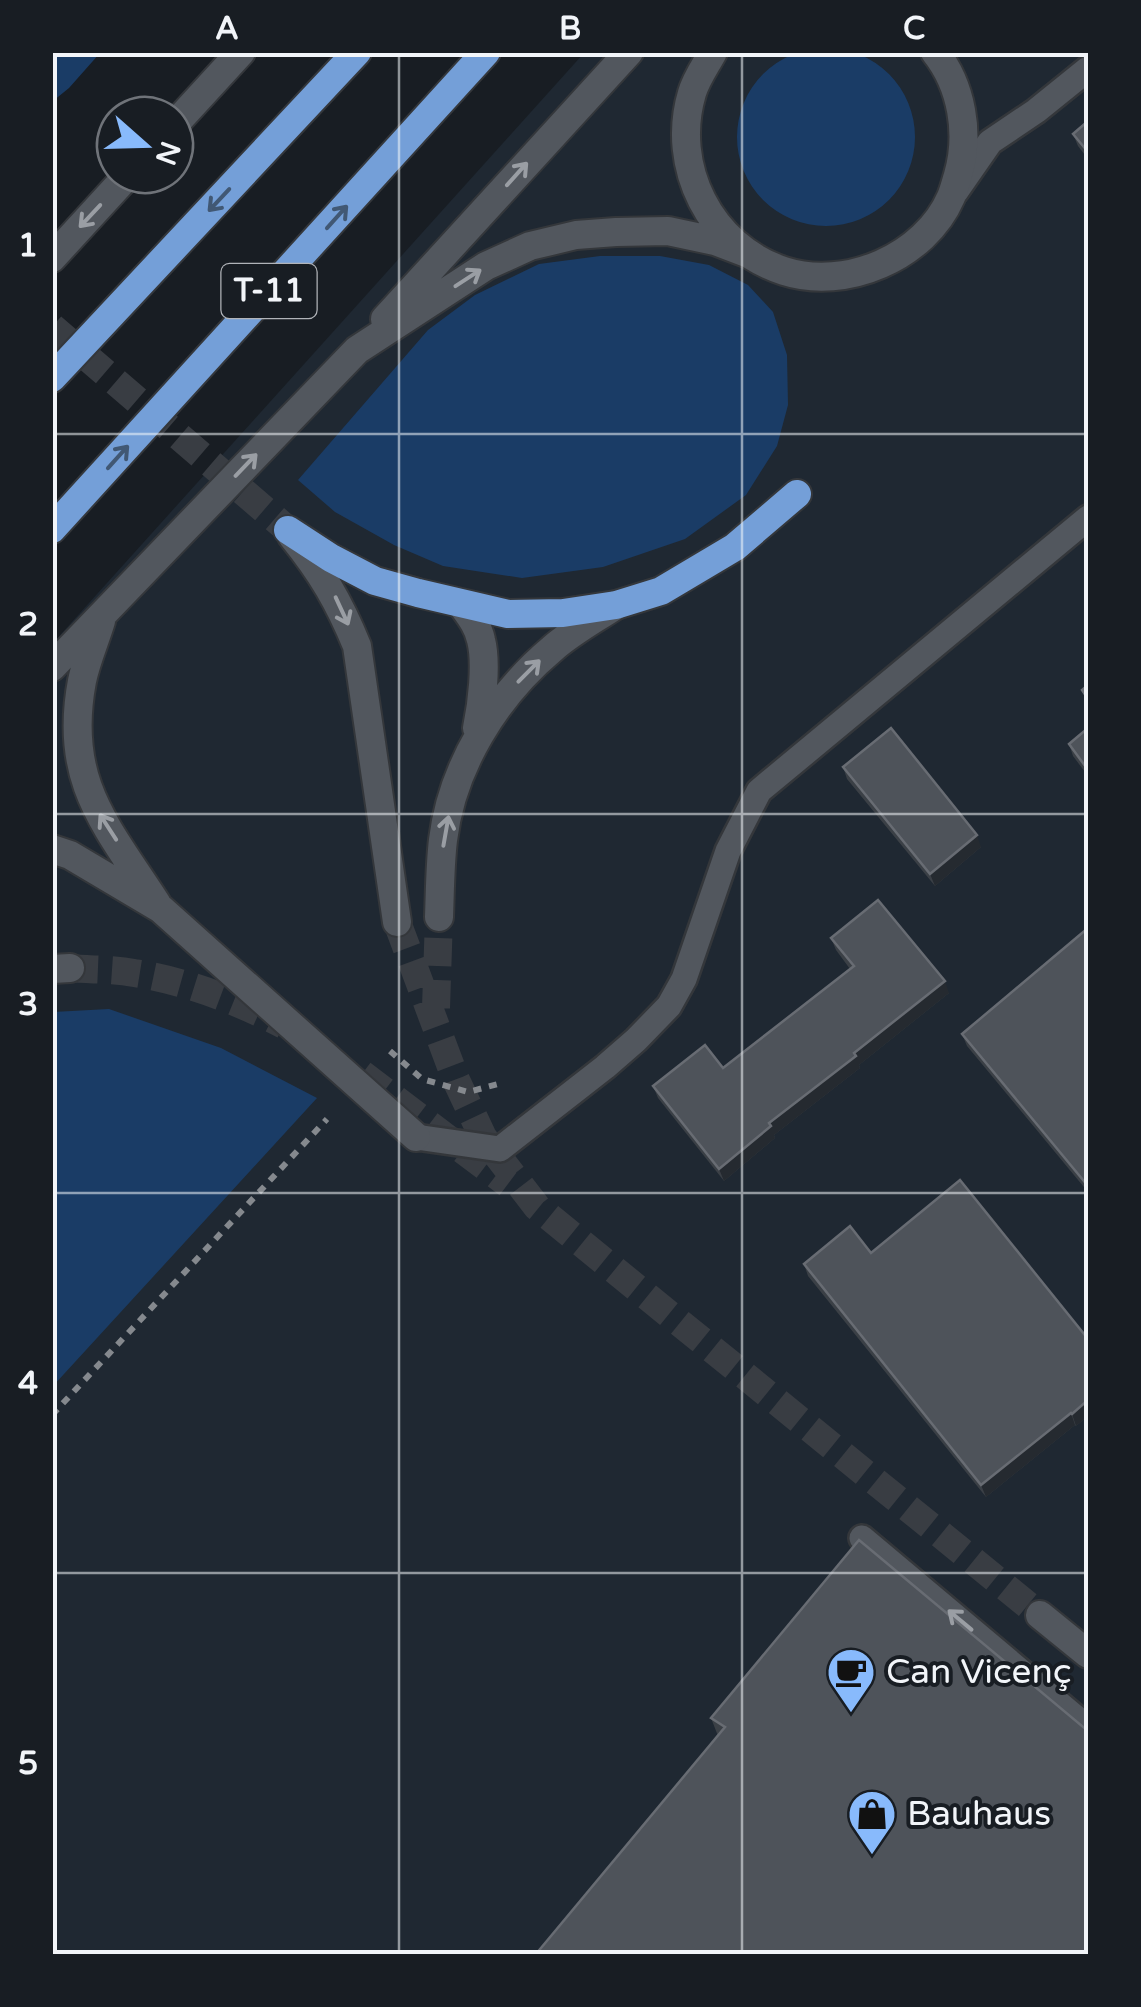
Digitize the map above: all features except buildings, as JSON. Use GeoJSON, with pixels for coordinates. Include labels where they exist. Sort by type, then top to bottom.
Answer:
{"type":"FeatureCollection","features":[{"type":"Feature","properties":{"kind":"highway","name":"T-11"},"geometry":{"type":"LineString","coordinates":[[52,378],[357,52]]}},
{"type":"Feature","properties":{"kind":"highway","name":"T-11"},"geometry":{"type":"LineString","coordinates":[[52,529],[486,52]]}},
{"type":"Feature","properties":{"kind":"highway"},"geometry":{"type":"LineString","coordinates":[[288,530],[375,580],[508,614],[563,612],[616,605],[661,590],[735,547],[797,494]]}},
{"type":"Feature","properties":{"kind":"street"},"geometry":{"type":"LineString","coordinates":[[195,102],[241,52]]}},
{"type":"Feature","properties":{"kind":"street"},"geometry":{"type":"LineString","coordinates":[[52,667],[357,350],[629,52]]}},
{"type":"Feature","properties":{"kind":"street"},"geometry":{"type":"LineString","coordinates":[[713,52],[692,92],[685,138],[692,183],[715,224],[749,254]]}},
{"type":"Feature","properties":{"kind":"street"},"geometry":{"type":"LineString","coordinates":[[357,350],[486,266],[530,246],[576,235],[668,231],[715,240],[784,271],[823,277],[862,272],[898,256],[928,231],[950,199],[964,156],[962,110],[947,67],[935,52]]}},
{"type":"Feature","properties":{"kind":"street"},"geometry":{"type":"LineString","coordinates":[[52,258],[110,195]]}},
{"type":"Feature","properties":{"kind":"street"},"geometry":{"type":"LineString","coordinates":[[288,530],[320,572],[357,646],[397,922]]}},
{"type":"Feature","properties":{"kind":"street"},"geometry":{"type":"LineString","coordinates":[[462,604],[475,622],[482,643],[482,703],[472,749]]}},
{"type":"Feature","properties":{"kind":"street"},"geometry":{"type":"LineString","coordinates":[[439,917],[443,838],[454,794],[472,749],[498,704],[523,676],[553,647],[616,605]]}},
{"type":"Feature","properties":{"kind":"street"},"geometry":{"type":"LineString","coordinates":[[105,610],[83,676],[76,717],[77,754],[97,810],[160,909]]}},
{"type":"Feature","properties":{"kind":"street"},"geometry":{"type":"LineString","coordinates":[[52,849],[70,855],[160,909],[416,1137]]}},
{"type":"Feature","properties":{"kind":"street"},"geometry":{"type":"LineString","coordinates":[[1040,1615],[1088,1654]]}},
{"type":"Feature","properties":{"kind":"lane"},"geometry":{"type":"LineString","coordinates":[[950,199],[990,142],[1088,69]]}},
{"type":"Feature","properties":{"kind":"lane"},"geometry":{"type":"LineString","coordinates":[[416,1137],[500,1149],[636,1040],[670,1006],[684,979],[728,851],[759,791],[1088,518]]}},
{"type":"Feature","properties":{"kind":"lane"},"geometry":{"type":"LineString","coordinates":[[862,1538],[1088,1728]]}},
{"type":"Feature","properties":{"kind":"path"},"geometry":{"type":"LineString","coordinates":[[390,1052],[422,1079],[468,1092],[502,1083]]}},
{"type":"Feature","properties":{"kind":"path"},"geometry":{"type":"LineString","coordinates":[[52,1415],[327,1119]]}},
{"type":"Feature","properties":{"kind":"shaded area"},"geometry":{"type":"Polygon","coordinates":[[[826,48],[860,54],[889,74],[909,103],[915,137],[909,171],[889,200],[860,220],[826,226],[792,220],[763,200],[743,171],[737,137],[743,103],[763,74],[792,54],[826,48]]]}},
{"type":"Feature","properties":{"kind":"shaded area"},"geometry":{"type":"Polygon","coordinates":[[[53,52],[100,53],[53,101],[53,52]]]}},
{"type":"Feature","properties":{"kind":"shaded area"},"geometry":{"type":"Polygon","coordinates":[[[584,53],[1088,53],[1088,1954],[53,1954],[53,643],[584,53]]]}},
{"type":"Feature","properties":{"kind":"shaded area"},"geometry":{"type":"Polygon","coordinates":[[[600,256],[660,256],[709,265],[748,285],[773,312],[787,355],[788,405],[777,446],[746,495],[685,539],[603,567],[522,578],[443,566],[394,545],[335,512],[298,480],[428,330],[475,295],[539,264],[600,256]]]}},
{"type":"Feature","properties":{"kind":"shaded area"},"geometry":{"type":"Polygon","coordinates":[[[109,1009],[221,1048],[317,1098],[53,1386],[53,1012],[109,1009]]]}},
{"type":"Feature","properties":{"kind":"tunnel"},"geometry":{"type":"LineString","coordinates":[[52,327],[288,530]]}},
{"type":"Feature","properties":{"kind":"tunnel"},"geometry":{"type":"LineString","coordinates":[[436,1008],[439,917]]}},
{"type":"Feature","properties":{"kind":"tunnel"},"geometry":{"type":"LineString","coordinates":[[397,922],[456,1080],[483,1137],[537,1207],[1040,1615]]}},
{"type":"Feature","properties":{"kind":"tunnel"},"geometry":{"type":"LineString","coordinates":[[70,968],[126,972],[173,981],[230,1000],[284,1025]]}},
{"type":"Feature","properties":{"kind":"tunnel"},"geometry":{"type":"LineString","coordinates":[[362,1074],[508,1184]]}},
{"type":"Feature","properties":{"kind":"place","name":"Can Vicenç"},"geometry":{"type":"Point","coordinates":[851,1714]}},
{"type":"Feature","properties":{"kind":"place","name":"Bauhaus"},"geometry":{"type":"Point","coordinates":[872,1856]}}]}
